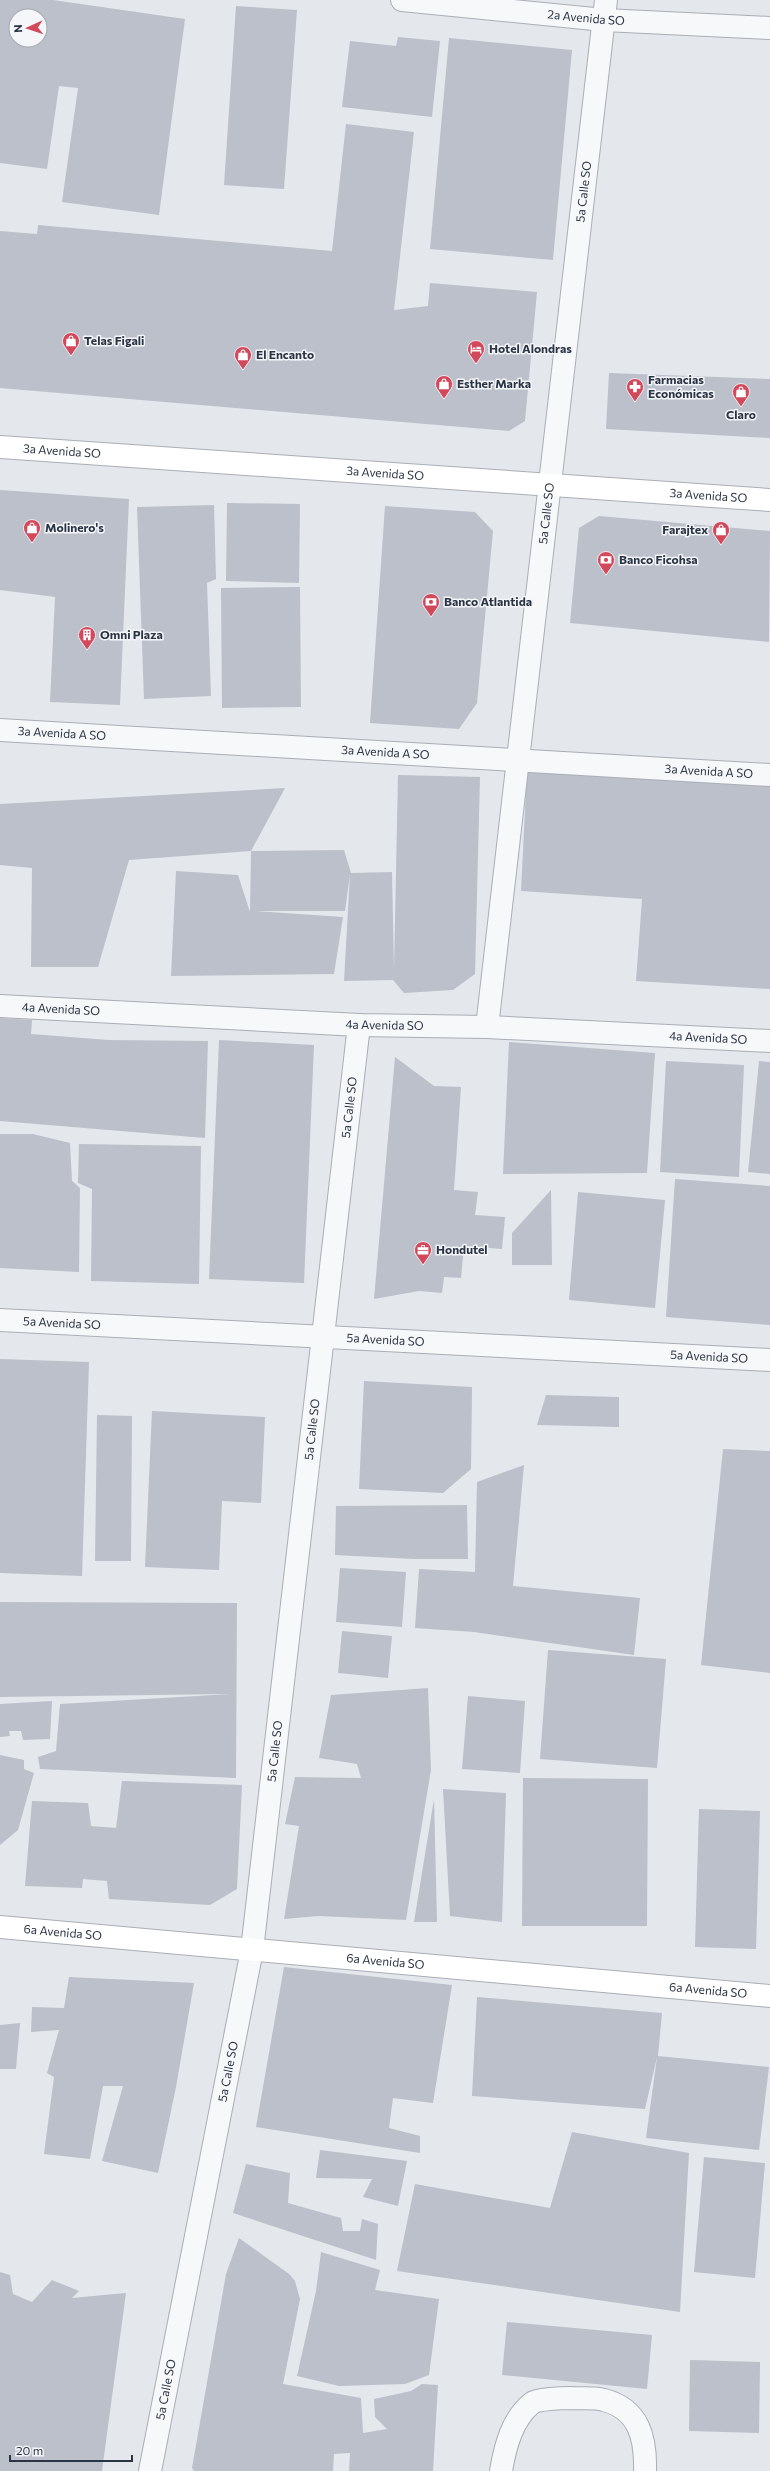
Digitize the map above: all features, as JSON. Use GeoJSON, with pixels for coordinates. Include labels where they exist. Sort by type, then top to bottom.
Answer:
{"type":"FeatureCollection","features":[{"type":"Feature","properties":{"kind":"street","name":"2a Avenida SO"},"geometry":{"type":"LineString","coordinates":[[402,0],[605,10],[770,28]]}},
{"type":"Feature","properties":{"kind":"street","name":"5a Calle SO"},"geometry":{"type":"LineString","coordinates":[[487,1027],[605,10]]}},
{"type":"Feature","properties":{"kind":"street","name":"3a Avenida SO"},"geometry":{"type":"LineString","coordinates":[[0,447],[770,500]]}},
{"type":"Feature","properties":{"kind":"street","name":"3a Avenida A SO"},"geometry":{"type":"LineString","coordinates":[[0,730],[770,775]]}},
{"type":"Feature","properties":{"kind":"street","name":"4a Avenida SO"},"geometry":{"type":"LineString","coordinates":[[0,1006],[359,1025],[487,1027],[770,1041]]}},
{"type":"Feature","properties":{"kind":"street","name":"5a Calle SO"},"geometry":{"type":"LineString","coordinates":[[150,2471],[252,1950],[359,1025]]}},
{"type":"Feature","properties":{"kind":"street","name":"5a Avenida SO"},"geometry":{"type":"LineString","coordinates":[[0,1320],[770,1360]]}},
{"type":"Feature","properties":{"kind":"street","name":"6a Avenida SO"},"geometry":{"type":"LineString","coordinates":[[0,1927],[770,1996]]}},
{"type":"Feature","properties":{"kind":"street"},"geometry":{"type":"LineString","coordinates":[[501,2471],[503,2457],[517,2419],[533,2402],[563,2398],[603,2400],[622,2407],[638,2422],[646,2458],[645,2471]]}},
{"type":"Feature","properties":{"kind":"building"},"geometry":{"type":"Polygon","coordinates":[[[0,0],[53,0],[185,19],[159,215],[62,202],[78,88],[59,86],[47,169],[0,163],[0,0]]]}},
{"type":"Feature","properties":{"kind":"building"},"geometry":{"type":"Polygon","coordinates":[[[236,6],[297,10],[284,189],[224,185],[236,6]]]}},
{"type":"Feature","properties":{"kind":"building"},"geometry":{"type":"Polygon","coordinates":[[[398,37],[440,41],[432,117],[342,107],[350,41],[396,46],[398,37]]]}},
{"type":"Feature","properties":{"kind":"building"},"geometry":{"type":"Polygon","coordinates":[[[449,38],[572,50],[553,260],[430,249],[449,38]]]}},
{"type":"Feature","properties":{"kind":"building"},"geometry":{"type":"Polygon","coordinates":[[[346,124],[414,132],[394,310],[428,306],[430,283],[537,292],[525,421],[509,431],[0,388],[0,231],[37,234],[38,225],[332,251],[346,124]]]}},
{"type":"Feature","properties":{"kind":"building"},"geometry":{"type":"Polygon","coordinates":[[[609,373],[770,379],[770,438],[606,429],[609,373]]]}},
{"type":"Feature","properties":{"kind":"building","name":"Omni Plaza"},"geometry":{"type":"Polygon","coordinates":[[[0,490],[129,499],[120,705],[50,702],[55,597],[0,590],[0,490]]]}},
{"type":"Feature","properties":{"kind":"building"},"geometry":{"type":"Polygon","coordinates":[[[227,503],[300,504],[299,583],[226,581],[227,503]]]}},
{"type":"Feature","properties":{"kind":"building"},"geometry":{"type":"Polygon","coordinates":[[[214,505],[216,579],[207,583],[211,696],[144,699],[137,507],[214,505]]]}},
{"type":"Feature","properties":{"kind":"building","name":"Banco Atlantida"},"geometry":{"type":"Polygon","coordinates":[[[385,506],[475,512],[493,531],[477,703],[459,729],[370,723],[385,506]]]}},
{"type":"Feature","properties":{"kind":"building"},"geometry":{"type":"Polygon","coordinates":[[[599,516],[770,531],[769,642],[570,623],[579,528],[599,516]]]}},
{"type":"Feature","properties":{"kind":"building"},"geometry":{"type":"Polygon","coordinates":[[[300,587],[301,707],[222,708],[221,588],[300,587]]]}},
{"type":"Feature","properties":{"kind":"building"},"geometry":{"type":"Polygon","coordinates":[[[527,770],[770,785],[770,989],[636,981],[642,899],[521,891],[527,770]]]}},
{"type":"Feature","properties":{"kind":"building"},"geometry":{"type":"Polygon","coordinates":[[[398,775],[480,777],[475,974],[453,990],[404,993],[393,980],[344,981],[350,874],[345,911],[255,911],[343,917],[334,974],[171,976],[176,871],[238,875],[250,912],[251,851],[344,850],[351,873],[392,872],[394,969],[398,775]]]}},
{"type":"Feature","properties":{"kind":"building"},"geometry":{"type":"Polygon","coordinates":[[[285,788],[251,851],[129,860],[98,967],[31,967],[32,868],[0,865],[0,804],[285,788]]]}},
{"type":"Feature","properties":{"kind":"building"},"geometry":{"type":"Polygon","coordinates":[[[0,1018],[32,1020],[31,1034],[109,1040],[208,1041],[205,1138],[0,1121],[0,1018]]]}},
{"type":"Feature","properties":{"kind":"building"},"geometry":{"type":"Polygon","coordinates":[[[219,1040],[314,1045],[304,1283],[209,1279],[219,1040]]]}},
{"type":"Feature","properties":{"kind":"building"},"geometry":{"type":"Polygon","coordinates":[[[509,1042],[655,1053],[647,1173],[503,1174],[509,1042]]]}},
{"type":"Feature","properties":{"kind":"building"},"geometry":{"type":"Polygon","coordinates":[[[395,1057],[434,1086],[461,1087],[454,1190],[478,1192],[475,1215],[505,1217],[502,1249],[464,1246],[461,1278],[444,1277],[442,1293],[419,1291],[374,1299],[395,1057]]]}},
{"type":"Feature","properties":{"kind":"building"},"geometry":{"type":"Polygon","coordinates":[[[666,1061],[744,1065],[739,1177],[660,1172],[666,1061]]]}},
{"type":"Feature","properties":{"kind":"building"},"geometry":{"type":"Polygon","coordinates":[[[759,1061],[770,1062],[770,1174],[748,1172],[759,1061]]]}},
{"type":"Feature","properties":{"kind":"building"},"geometry":{"type":"Polygon","coordinates":[[[0,1134],[33,1134],[70,1143],[72,1181],[80,1188],[79,1272],[0,1268],[0,1134]]]}},
{"type":"Feature","properties":{"kind":"building"},"geometry":{"type":"Polygon","coordinates":[[[79,1144],[201,1146],[199,1284],[91,1281],[92,1189],[78,1183],[79,1144]]]}},
{"type":"Feature","properties":{"kind":"building"},"geometry":{"type":"Polygon","coordinates":[[[675,1179],[770,1186],[770,1325],[666,1317],[675,1179]]]}},
{"type":"Feature","properties":{"kind":"building"},"geometry":{"type":"Polygon","coordinates":[[[551,1190],[552,1265],[512,1265],[512,1233],[551,1190]]]}},
{"type":"Feature","properties":{"kind":"building"},"geometry":{"type":"Polygon","coordinates":[[[578,1192],[665,1200],[655,1308],[569,1300],[578,1192]]]}},
{"type":"Feature","properties":{"kind":"building"},"geometry":{"type":"Polygon","coordinates":[[[0,1359],[89,1362],[82,1576],[0,1573],[0,1359]]]}},
{"type":"Feature","properties":{"kind":"building"},"geometry":{"type":"Polygon","coordinates":[[[364,1381],[472,1387],[471,1469],[443,1493],[359,1489],[364,1381]]]}},
{"type":"Feature","properties":{"kind":"building"},"geometry":{"type":"Polygon","coordinates":[[[546,1395],[619,1397],[619,1427],[537,1425],[546,1395]]]}},
{"type":"Feature","properties":{"kind":"building"},"geometry":{"type":"Polygon","coordinates":[[[152,1411],[265,1417],[261,1503],[222,1501],[219,1570],[145,1567],[152,1411]]]}},
{"type":"Feature","properties":{"kind":"building"},"geometry":{"type":"Polygon","coordinates":[[[97,1415],[132,1416],[131,1561],[95,1561],[97,1415]]]}},
{"type":"Feature","properties":{"kind":"building"},"geometry":{"type":"Polygon","coordinates":[[[723,1449],[770,1451],[770,1673],[701,1665],[723,1449]]]}},
{"type":"Feature","properties":{"kind":"building"},"geometry":{"type":"Polygon","coordinates":[[[524,1465],[513,1586],[640,1598],[634,1655],[474,1632],[415,1628],[419,1569],[475,1572],[477,1482],[524,1465]]]}},
{"type":"Feature","properties":{"kind":"building"},"geometry":{"type":"Polygon","coordinates":[[[467,1505],[468,1559],[414,1559],[335,1555],[336,1506],[467,1505]]]}},
{"type":"Feature","properties":{"kind":"building"},"geometry":{"type":"Polygon","coordinates":[[[340,1568],[406,1572],[402,1627],[336,1622],[340,1568]]]}},
{"type":"Feature","properties":{"kind":"building"},"geometry":{"type":"Polygon","coordinates":[[[0,1602],[237,1603],[236,1778],[40,1769],[38,1757],[56,1751],[60,1704],[231,1694],[0,1697],[0,1602]]]}},
{"type":"Feature","properties":{"kind":"building"},"geometry":{"type":"Polygon","coordinates":[[[342,1631],[392,1636],[388,1678],[338,1673],[342,1631]]]}},
{"type":"Feature","properties":{"kind":"building"},"geometry":{"type":"Polygon","coordinates":[[[548,1650],[666,1659],[657,1768],[540,1759],[548,1650]]]}},
{"type":"Feature","properties":{"kind":"building"},"geometry":{"type":"Polygon","coordinates":[[[428,1688],[431,1770],[406,1920],[319,1916],[284,1919],[299,1826],[285,1824],[295,1777],[361,1778],[357,1764],[319,1758],[331,1695],[428,1688]]]}},
{"type":"Feature","properties":{"kind":"building"},"geometry":{"type":"Polygon","coordinates":[[[468,1696],[525,1701],[520,1773],[462,1769],[468,1696]]]}},
{"type":"Feature","properties":{"kind":"building"},"geometry":{"type":"Polygon","coordinates":[[[52,1701],[50,1739],[23,1740],[21,1731],[9,1731],[10,1736],[0,1737],[0,1704],[52,1701]]]}},
{"type":"Feature","properties":{"kind":"building"},"geometry":{"type":"Polygon","coordinates":[[[0,1755],[24,1760],[24,1769],[34,1773],[18,1830],[0,1845],[0,1755]]]}},
{"type":"Feature","properties":{"kind":"building"},"geometry":{"type":"Polygon","coordinates":[[[523,1778],[648,1779],[647,1926],[522,1926],[523,1778]]]}},
{"type":"Feature","properties":{"kind":"building"},"geometry":{"type":"Polygon","coordinates":[[[122,1781],[242,1785],[237,1889],[210,1905],[109,1899],[107,1881],[83,1879],[82,1888],[25,1886],[32,1801],[88,1803],[91,1826],[116,1828],[122,1781]]]}},
{"type":"Feature","properties":{"kind":"building"},"geometry":{"type":"Polygon","coordinates":[[[443,1789],[506,1793],[502,1922],[450,1916],[443,1789]]]}},
{"type":"Feature","properties":{"kind":"building"},"geometry":{"type":"Polygon","coordinates":[[[434,1799],[437,1922],[414,1922],[434,1799]]]}},
{"type":"Feature","properties":{"kind":"building"},"geometry":{"type":"Polygon","coordinates":[[[699,1809],[760,1811],[756,1949],[695,1947],[699,1809]]]}},
{"type":"Feature","properties":{"kind":"building"},"geometry":{"type":"Polygon","coordinates":[[[284,1967],[452,1985],[433,2103],[393,2098],[389,2128],[420,2136],[420,2153],[256,2127],[284,1967]]]}},
{"type":"Feature","properties":{"kind":"building"},"geometry":{"type":"Polygon","coordinates":[[[69,1977],[194,1983],[176,2087],[158,2173],[102,2161],[123,2086],[103,2086],[90,2159],[44,2154],[54,2077],[47,2073],[59,2030],[31,2032],[32,2007],[64,2008],[69,1977]]]}},
{"type":"Feature","properties":{"kind":"building"},"geometry":{"type":"Polygon","coordinates":[[[477,1997],[662,2013],[658,2056],[769,2067],[759,2150],[646,2138],[657,2057],[645,2109],[472,2096],[477,1997]]]}},
{"type":"Feature","properties":{"kind":"building"},"geometry":{"type":"Polygon","coordinates":[[[20,2023],[16,2069],[0,2069],[0,2025],[20,2023]]]}},
{"type":"Feature","properties":{"kind":"building"},"geometry":{"type":"Polygon","coordinates":[[[572,2132],[689,2153],[680,2312],[397,2271],[415,2184],[550,2208],[572,2132]]]}},
{"type":"Feature","properties":{"kind":"building"},"geometry":{"type":"Polygon","coordinates":[[[320,2150],[407,2161],[398,2206],[363,2197],[372,2179],[316,2178],[320,2150]]]}},
{"type":"Feature","properties":{"kind":"building"},"geometry":{"type":"Polygon","coordinates":[[[704,2157],[765,2163],[755,2278],[694,2272],[704,2157]]]}},
{"type":"Feature","properties":{"kind":"building"},"geometry":{"type":"Polygon","coordinates":[[[246,2164],[290,2173],[288,2203],[341,2218],[343,2231],[360,2231],[362,2219],[378,2224],[376,2260],[233,2213],[246,2164]]]}},
{"type":"Feature","properties":{"kind":"building"},"geometry":{"type":"Polygon","coordinates":[[[239,2238],[289,2274],[295,2281],[300,2299],[283,2384],[361,2398],[363,2433],[387,2429],[375,2417],[374,2399],[411,2391],[422,2384],[438,2385],[433,2471],[349,2471],[350,2453],[334,2454],[333,2471],[194,2471],[192,2468],[226,2274],[239,2238]]]}},
{"type":"Feature","properties":{"kind":"building"},"geometry":{"type":"Polygon","coordinates":[[[321,2252],[380,2270],[375,2290],[439,2299],[429,2375],[405,2384],[339,2386],[297,2376],[316,2291],[321,2252]]]}},
{"type":"Feature","properties":{"kind":"building"},"geometry":{"type":"Polygon","coordinates":[[[0,2272],[10,2275],[13,2294],[32,2302],[52,2280],[79,2291],[72,2298],[126,2293],[102,2471],[0,2471],[0,2272]]]}},
{"type":"Feature","properties":{"kind":"building"},"geometry":{"type":"Polygon","coordinates":[[[507,2322],[652,2335],[647,2389],[502,2375],[507,2322]]]}},
{"type":"Feature","properties":{"kind":"building"},"geometry":{"type":"Polygon","coordinates":[[[690,2360],[760,2362],[759,2433],[689,2431],[690,2360]]]}},
{"type":"Feature","properties":{"kind":"place","name":"Telas Figali"},"geometry":{"type":"Point","coordinates":[71,356]}},
{"type":"Feature","properties":{"kind":"place","name":"Hotel Alondras"},"geometry":{"type":"Point","coordinates":[476,364]}},
{"type":"Feature","properties":{"kind":"place","name":"El Encanto"},"geometry":{"type":"Point","coordinates":[243,370]}},
{"type":"Feature","properties":{"kind":"place","name":"Esther Marka"},"geometry":{"type":"Point","coordinates":[444,399]}},
{"type":"Feature","properties":{"kind":"place","name":"Farmacias Económicas"},"geometry":{"type":"Point","coordinates":[635,402]}},
{"type":"Feature","properties":{"kind":"place","name":"Claro"},"geometry":{"type":"Point","coordinates":[741,407]}},
{"type":"Feature","properties":{"kind":"place","name":"Molinero's"},"geometry":{"type":"Point","coordinates":[32,543]}},
{"type":"Feature","properties":{"kind":"place","name":"Farajtex"},"geometry":{"type":"Point","coordinates":[721,545]}},
{"type":"Feature","properties":{"kind":"place","name":"Banco Ficohsa"},"geometry":{"type":"Point","coordinates":[606,575]}},
{"type":"Feature","properties":{"kind":"place","name":"Banco Atlantida"},"geometry":{"type":"Point","coordinates":[431,617]}},
{"type":"Feature","properties":{"kind":"place","name":"Omni Plaza"},"geometry":{"type":"Point","coordinates":[87,650]}},
{"type":"Feature","properties":{"kind":"place","name":"Hondutel"},"geometry":{"type":"Point","coordinates":[423,1265]}}]}
